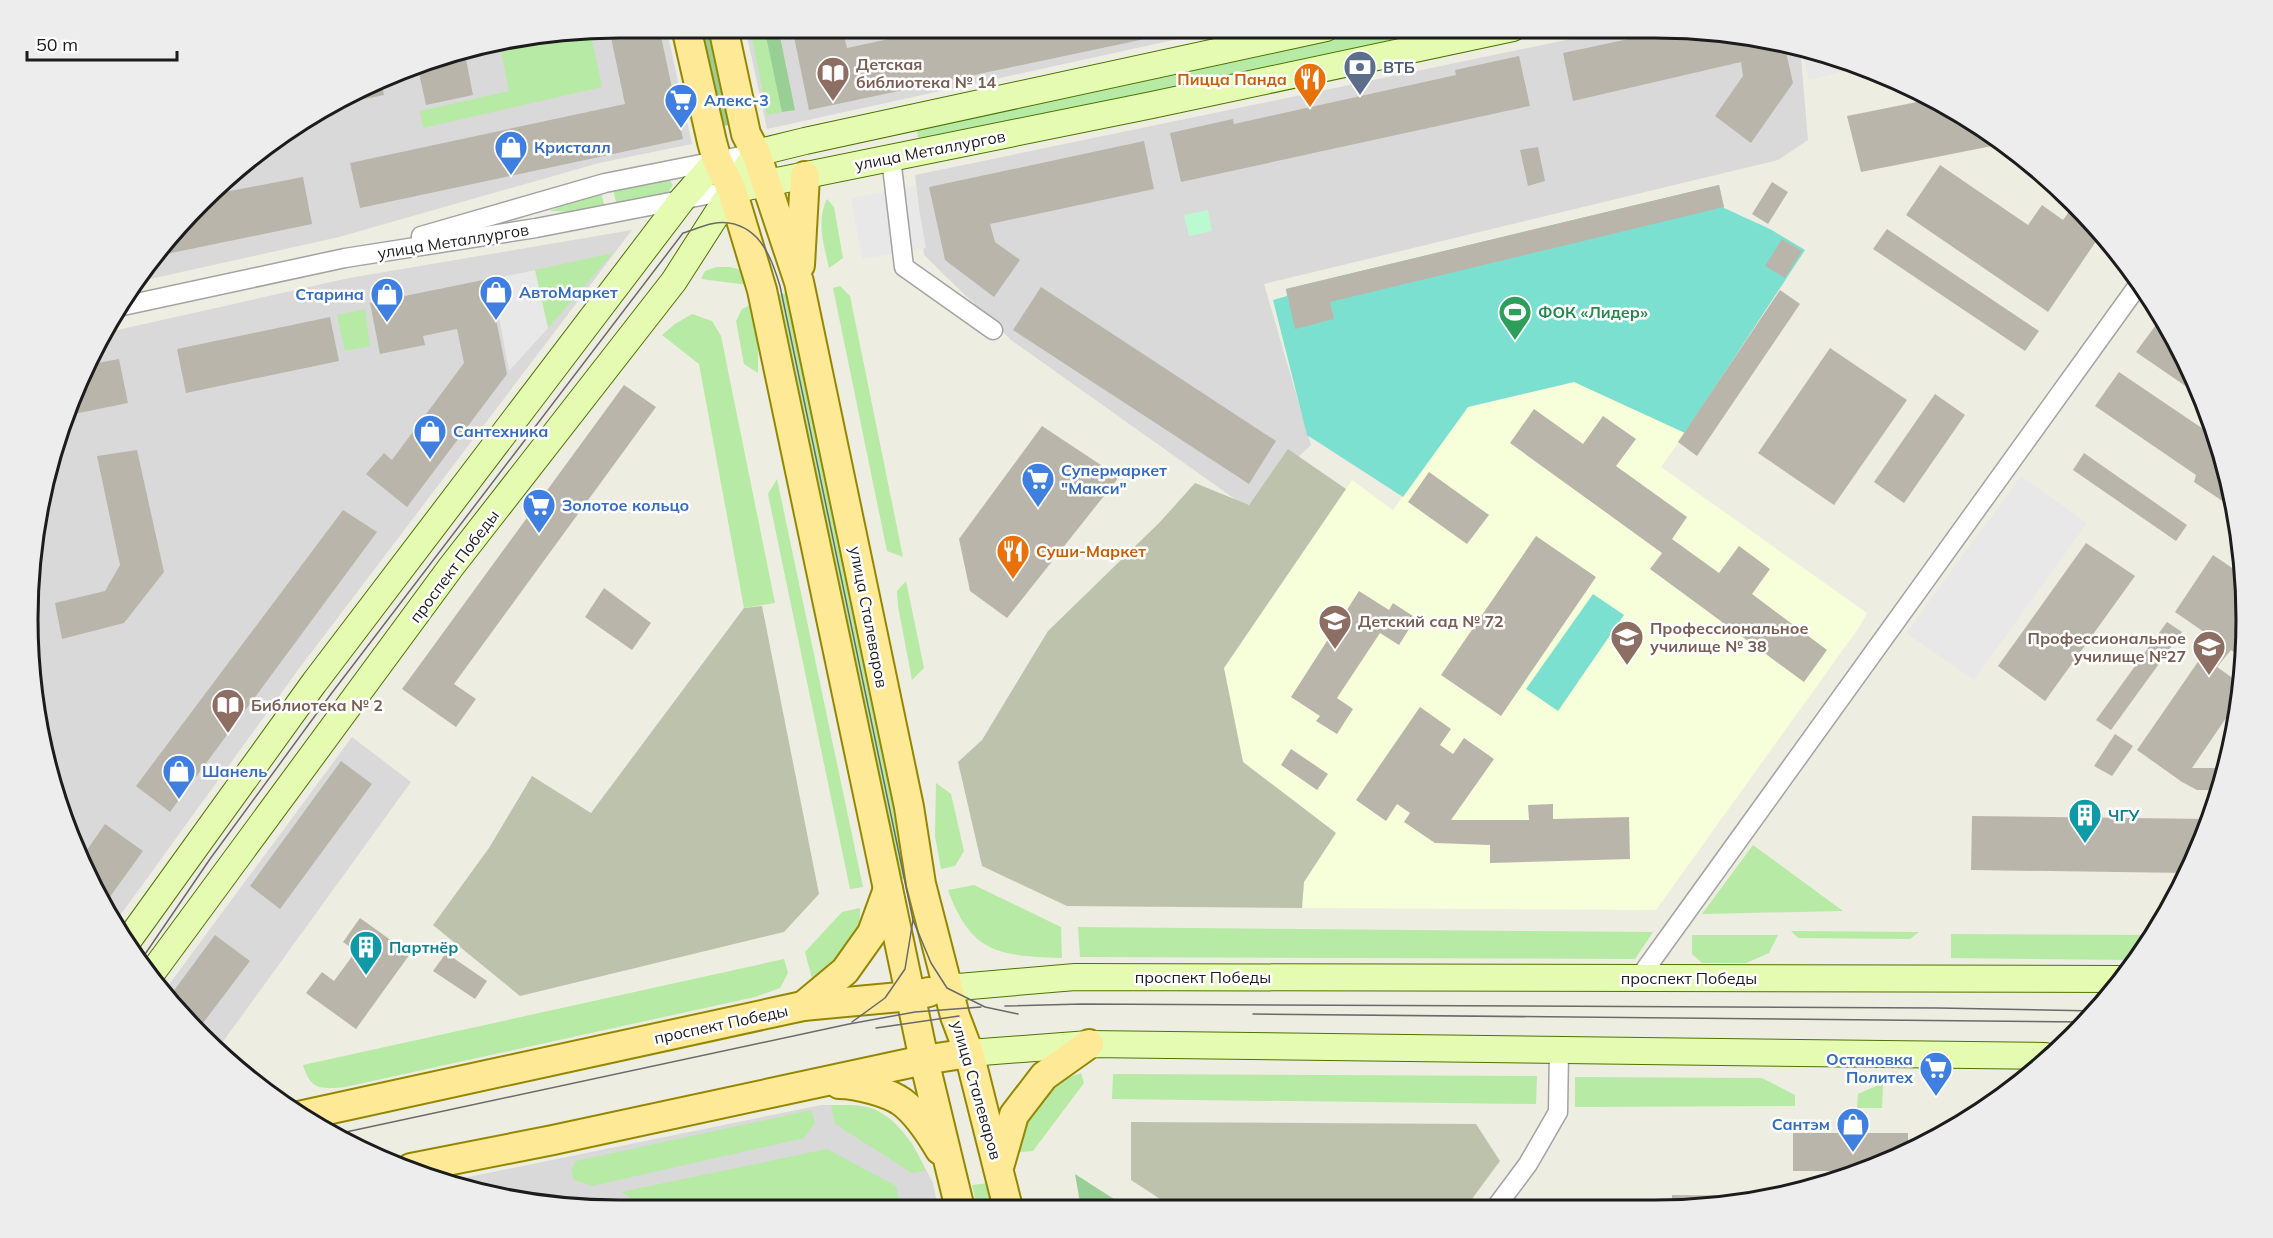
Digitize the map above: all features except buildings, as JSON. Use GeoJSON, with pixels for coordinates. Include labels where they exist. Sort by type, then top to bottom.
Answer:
{"type":"FeatureCollection","features":[{"type":"Feature","properties":{"kind":"main road"},"geometry":{"type":"LineString","coordinates":[[689,38],[717,160],[732,190],[762,290],[924,1060],[958,1200]]}},
{"type":"Feature","properties":{"kind":"main road","name":"улица Сталеваров"},"geometry":{"type":"LineString","coordinates":[[725,38],[746,134],[756,153],[799,282],[909,807],[921,884],[947,988],[969,1053],[1006,1200]]}},
{"type":"Feature","properties":{"kind":"main road"},"geometry":{"type":"LineString","coordinates":[[799,282],[805,176]]}},
{"type":"Feature","properties":{"kind":"main road"},"geometry":{"type":"LineString","coordinates":[[803,1006],[845,971],[872,933],[888,890]]}},
{"type":"Feature","properties":{"kind":"main road","name":"проспект Победы"},"geometry":{"type":"LineString","coordinates":[[313,1113],[803,1006],[911,996],[947,988]]}},
{"type":"Feature","properties":{"kind":"main road"},"geometry":{"type":"LineString","coordinates":[[999,1166],[1014,1115],[1044,1077],[1089,1044]]}},
{"type":"Feature","properties":{"kind":"main road"},"geometry":{"type":"LineString","coordinates":[[421,1166],[819,1084],[924,1060],[969,1053]]}},
{"type":"Feature","properties":{"kind":"main road"},"geometry":{"type":"LineString","coordinates":[[819,1084],[857,1084],[901,1102],[929,1131],[953,1175]]}},
{"type":"Feature","properties":{"kind":"street","name":"улица Металлургов"},"geometry":{"type":"LineString","coordinates":[[345,258],[605,183],[756,153],[1280,38]]}},
{"type":"Feature","properties":{"kind":"street","name":"улица Металлургов"},"geometry":{"type":"LineString","coordinates":[[131,304],[345,258],[536,228],[681,201],[1467,38]]}},
{"type":"Feature","properties":{"kind":"street","name":"проспект Победы"},"geometry":{"type":"LineString","coordinates":[[155,969],[451,567],[674,281],[756,153]]}},
{"type":"Feature","properties":{"kind":"street"},"geometry":{"type":"LineString","coordinates":[[891,158],[904,267],[993,330]]}},
{"type":"Feature","properties":{"kind":"street"},"geometry":{"type":"LineString","coordinates":[[132,936],[321,674],[681,201],[717,160]]}},
{"type":"Feature","properties":{"kind":"street"},"geometry":{"type":"LineString","coordinates":[[1640,978],[2134,291]]}},
{"type":"Feature","properties":{"kind":"street","name":"проспект Победы"},"geometry":{"type":"LineString","coordinates":[[947,988],[1075,977],[2110,979]]}},
{"type":"Feature","properties":{"kind":"street"},"geometry":{"type":"LineString","coordinates":[[969,1053],[1089,1044],[2037,1056]]}},
{"type":"Feature","properties":{"kind":"street"},"geometry":{"type":"LineString","coordinates":[[1501,1200],[1528,1164],[1558,1112],[1559,1050]]}},
{"type":"Feature","properties":{"kind":"shaded area"},"geometry":{"type":"Polygon","coordinates":[[[668,38],[692,144],[599,163],[339,237],[148,280],[182,236],[236,182],[296,136],[328,115],[362,97],[432,68],[506,49],[543,42],[581,39],[668,38]]]}},
{"type":"Feature","properties":{"kind":"shaded area"},"geometry":{"type":"Polygon","coordinates":[[[747,38],[1182,38],[767,129],[747,38]]]}},
{"type":"Feature","properties":{"kind":"shaded area"},"geometry":{"type":"Polygon","coordinates":[[[1576,38],[1654,38],[1730,42],[1801,56],[1808,140],[1778,160],[1264,284],[1311,445],[1246,507],[1011,340],[924,255],[915,175],[1576,38]]]}},
{"type":"Feature","properties":{"kind":"shaded area"},"geometry":{"type":"Polygon","coordinates":[[[1804,57],[1848,71],[1809,80],[1804,57]]]}},
{"type":"Feature","properties":{"kind":"shaded area","name":"ФОК «Лидер»"},"geometry":{"type":"Polygon","coordinates":[[[1719,185],[1724,208],[1770,229],[1805,250],[1685,433],[1574,382],[1468,407],[1403,497],[1307,435],[1273,300],[1287,296],[1286,289],[1719,185]]]}},
{"type":"Feature","properties":{"kind":"shaded area"},"geometry":{"type":"Polygon","coordinates":[[[915,186],[926,248],[862,259],[851,198],[915,186]]]}},
{"type":"Feature","properties":{"kind":"shaded area"},"geometry":{"type":"Polygon","coordinates":[[[1208,210],[1212,231],[1189,236],[1184,215],[1208,210]]]}},
{"type":"Feature","properties":{"kind":"shaded area"},"geometry":{"type":"Polygon","coordinates":[[[632,230],[298,670],[119,917],[97,876],[68,806],[57,770],[42,695],[38,619],[42,543],[57,468],[68,432],[97,362],[113,331],[349,278],[632,230]]]}},
{"type":"Feature","properties":{"kind":"shaded area"},"geometry":{"type":"Polygon","coordinates":[[[535,270],[548,328],[509,371],[492,279],[535,270]]]}},
{"type":"Feature","properties":{"kind":"shaded area","name":"Профессиональное училище № 38"},"geometry":{"type":"Polygon","coordinates":[[[1575,382],[1685,433],[1661,467],[1867,613],[1860,626],[1656,910],[1302,908],[1304,882],[1336,833],[1243,762],[1224,668],[1352,480],[1393,510],[1468,407],[1575,382]]]}},
{"type":"Feature","properties":{"kind":"shaded area"},"geometry":{"type":"Polygon","coordinates":[[[1288,449],[1346,489],[1224,668],[1243,762],[1336,833],[1304,882],[1302,908],[1067,906],[982,866],[958,762],[982,740],[1048,631],[1160,522],[1195,483],[1249,505],[1288,449]]]}},
{"type":"Feature","properties":{"kind":"shaded area"},"geometry":{"type":"Polygon","coordinates":[[[2021,476],[2087,523],[1974,680],[1906,633],[2021,476]]]}},
{"type":"Feature","properties":{"kind":"shaded area"},"geometry":{"type":"Polygon","coordinates":[[[1593,594],[1624,615],[1558,711],[1526,689],[1593,594]]]}},
{"type":"Feature","properties":{"kind":"shaded area"},"geometry":{"type":"Polygon","coordinates":[[[762,606],[819,894],[784,932],[520,996],[433,925],[489,848],[532,776],[591,813],[744,608],[762,606]]]}},
{"type":"Feature","properties":{"kind":"shaded area"},"geometry":{"type":"Polygon","coordinates":[[[352,737],[411,782],[222,1043],[168,985],[352,737]]]}},
{"type":"Feature","properties":{"kind":"shaded area"},"geometry":{"type":"Polygon","coordinates":[[[821,1105],[852,1105],[889,1120],[912,1143],[933,1183],[936,1200],[581,1199],[543,1196],[460,1179],[821,1105]]]}},
{"type":"Feature","properties":{"kind":"shaded area"},"geometry":{"type":"Polygon","coordinates":[[[1131,1122],[1476,1124],[1500,1161],[1471,1200],[1162,1200],[1131,1180],[1131,1122]]]}},
{"type":"Feature","properties":{"kind":"green space"},"geometry":{"type":"Polygon","coordinates":[[[696,38],[710,38],[729,125],[715,127],[696,38]]]}},
{"type":"Feature","properties":{"kind":"green space"},"geometry":{"type":"Polygon","coordinates":[[[752,38],[766,38],[782,112],[767,115],[752,38]]]}},
{"type":"Feature","properties":{"kind":"green space"},"geometry":{"type":"Polygon","coordinates":[[[766,38],[780,38],[795,110],[782,112],[766,38]]]}},
{"type":"Feature","properties":{"kind":"green space"},"geometry":{"type":"Polygon","coordinates":[[[1334,38],[1418,38],[928,141],[918,137],[917,130],[925,124],[1334,38]]]}},
{"type":"Feature","properties":{"kind":"green space"},"geometry":{"type":"Polygon","coordinates":[[[592,39],[602,87],[423,128],[420,111],[509,91],[501,50],[543,42],[592,39]]]}},
{"type":"Feature","properties":{"kind":"green space"},"geometry":{"type":"Polygon","coordinates":[[[668,178],[673,185],[667,194],[617,206],[613,189],[668,178]]]}},
{"type":"Feature","properties":{"kind":"green space"},"geometry":{"type":"Polygon","coordinates":[[[601,192],[605,208],[575,212],[550,211],[572,201],[601,192]]]}},
{"type":"Feature","properties":{"kind":"green space"},"geometry":{"type":"Polygon","coordinates":[[[827,199],[834,207],[843,258],[829,268],[821,224],[827,199]]]}},
{"type":"Feature","properties":{"kind":"green space"},"geometry":{"type":"Polygon","coordinates":[[[613,253],[548,328],[535,270],[613,253]]]}},
{"type":"Feature","properties":{"kind":"green space"},"geometry":{"type":"Polygon","coordinates":[[[716,267],[741,270],[748,285],[701,279],[705,271],[716,267]]]}},
{"type":"Feature","properties":{"kind":"green space"},"geometry":{"type":"Polygon","coordinates":[[[840,286],[850,296],[903,557],[887,551],[833,288],[840,286]]]}},
{"type":"Feature","properties":{"kind":"green space"},"geometry":{"type":"Polygon","coordinates":[[[788,293],[911,878],[898,880],[775,295],[788,293]]]}},
{"type":"Feature","properties":{"kind":"green space"},"geometry":{"type":"Polygon","coordinates":[[[754,303],[758,321],[758,373],[744,364],[736,321],[742,309],[754,303]]]}},
{"type":"Feature","properties":{"kind":"green space"},"geometry":{"type":"Polygon","coordinates":[[[365,309],[370,346],[345,351],[337,315],[365,309]]]}},
{"type":"Feature","properties":{"kind":"green space"},"geometry":{"type":"Polygon","coordinates":[[[692,314],[712,321],[721,336],[775,603],[744,608],[699,364],[662,335],[692,314]]]}},
{"type":"Feature","properties":{"kind":"green space"},"geometry":{"type":"Polygon","coordinates":[[[777,479],[863,887],[850,889],[768,494],[777,479]]]}},
{"type":"Feature","properties":{"kind":"green space"},"geometry":{"type":"Polygon","coordinates":[[[906,581],[924,668],[912,680],[897,591],[906,581]]]}},
{"type":"Feature","properties":{"kind":"green space"},"geometry":{"type":"Polygon","coordinates":[[[936,783],[951,794],[964,851],[955,866],[941,869],[935,836],[936,783]]]}},
{"type":"Feature","properties":{"kind":"green space"},"geometry":{"type":"Polygon","coordinates":[[[1753,845],[1843,911],[1702,914],[1753,845]]]}},
{"type":"Feature","properties":{"kind":"green space"},"geometry":{"type":"Polygon","coordinates":[[[974,885],[1061,927],[1062,958],[1021,956],[990,947],[978,939],[957,911],[948,890],[974,885]]]}},
{"type":"Feature","properties":{"kind":"green space"},"geometry":{"type":"Polygon","coordinates":[[[860,908],[857,933],[853,942],[840,958],[813,982],[805,952],[842,912],[860,908]]]}},
{"type":"Feature","properties":{"kind":"green space"},"geometry":{"type":"Polygon","coordinates":[[[1078,927],[1653,932],[1635,959],[1080,957],[1078,927]]]}},
{"type":"Feature","properties":{"kind":"green space"},"geometry":{"type":"Polygon","coordinates":[[[1791,931],[1919,932],[1910,939],[1798,938],[1791,931]]]}},
{"type":"Feature","properties":{"kind":"green space"},"geometry":{"type":"Polygon","coordinates":[[[1951,934],[2142,935],[2124,960],[1951,958],[1951,934]]]}},
{"type":"Feature","properties":{"kind":"green space"},"geometry":{"type":"Polygon","coordinates":[[[1692,935],[1778,935],[1769,953],[1746,963],[1702,963],[1692,954],[1692,935]]]}},
{"type":"Feature","properties":{"kind":"green space"},"geometry":{"type":"Polygon","coordinates":[[[784,959],[788,973],[780,988],[755,997],[345,1087],[323,1088],[313,1084],[303,1065],[784,959]]]}},
{"type":"Feature","properties":{"kind":"green space"},"geometry":{"type":"Polygon","coordinates":[[[1081,1073],[1084,1083],[1033,1151],[1020,1152],[1022,1127],[1048,1092],[1064,1079],[1081,1073]]]}},
{"type":"Feature","properties":{"kind":"green space"},"geometry":{"type":"Polygon","coordinates":[[[1113,1074],[1537,1076],[1536,1104],[1112,1099],[1113,1074]]]}},
{"type":"Feature","properties":{"kind":"green space"},"geometry":{"type":"Polygon","coordinates":[[[1575,1077],[1762,1078],[1795,1095],[1795,1106],[1575,1107],[1575,1077]]]}},
{"type":"Feature","properties":{"kind":"green space"},"geometry":{"type":"Polygon","coordinates":[[[1883,1083],[1882,1108],[1857,1108],[1858,1094],[1883,1083]]]}},
{"type":"Feature","properties":{"kind":"green space"},"geometry":{"type":"Polygon","coordinates":[[[831,1105],[864,1106],[883,1114],[906,1136],[926,1171],[912,1173],[835,1124],[831,1105]]]}},
{"type":"Feature","properties":{"kind":"green space"},"geometry":{"type":"Polygon","coordinates":[[[811,1110],[815,1123],[804,1138],[592,1186],[574,1180],[571,1170],[576,1161],[811,1110]]]}},
{"type":"Feature","properties":{"kind":"green space"},"geometry":{"type":"Polygon","coordinates":[[[827,1149],[896,1186],[899,1200],[634,1200],[621,1192],[827,1149]]]}},
{"type":"Feature","properties":{"kind":"green space"},"geometry":{"type":"Polygon","coordinates":[[[1075,1174],[1116,1200],[1080,1200],[1075,1174]]]}},
{"type":"Feature","properties":{"kind":"green space"},"geometry":{"type":"Polygon","coordinates":[[[989,1183],[993,1200],[975,1200],[972,1185],[989,1183]]]}},
{"type":"Feature","properties":{"kind":"tram line"},"geometry":{"type":"LineString","coordinates":[[145,954],[210,859],[331,694],[683,233],[723,222],[740,226],[757,238],[769,256],[780,286],[913,920],[931,963],[947,988],[985,1007],[1018,1014]]}},
{"type":"Feature","properties":{"kind":"tram line"},"geometry":{"type":"LineString","coordinates":[[852,1022],[885,998],[905,969],[913,920]]}},
{"type":"Feature","properties":{"kind":"tram line"},"geometry":{"type":"LineString","coordinates":[[1005,1006],[1082,1004],[2083,1011]]}},
{"type":"Feature","properties":{"kind":"tram line"},"geometry":{"type":"LineString","coordinates":[[345,1132],[849,1024],[915,1012],[981,1007]]}},
{"type":"Feature","properties":{"kind":"tram line"},"geometry":{"type":"LineString","coordinates":[[1253,1014],[2073,1022]]}},
{"type":"Feature","properties":{"kind":"tram line"},"geometry":{"type":"LineString","coordinates":[[876,1028],[959,1016]]}},
{"type":"Feature","properties":{"kind":"place","name":"ВТБ"},"geometry":{"type":"Point","coordinates":[1360,96]}},
{"type":"Feature","properties":{"kind":"place","name":"Детская библиотека № 14"},"geometry":{"type":"Point","coordinates":[833,102]}},
{"type":"Feature","properties":{"kind":"place","name":"Пицца Панда"},"geometry":{"type":"Point","coordinates":[1310,108]}},
{"type":"Feature","properties":{"kind":"place","name":"Алекс-3"},"geometry":{"type":"Point","coordinates":[681,129]}},
{"type":"Feature","properties":{"kind":"place","name":"Кристалл"},"geometry":{"type":"Point","coordinates":[511,176]}},
{"type":"Feature","properties":{"kind":"place","name":"АвтоМаркет"},"geometry":{"type":"Point","coordinates":[496,321]}},
{"type":"Feature","properties":{"kind":"place","name":"Старина"},"geometry":{"type":"Point","coordinates":[387,323]}},
{"type":"Feature","properties":{"kind":"place","name":"ФОК «Лидер»"},"geometry":{"type":"Point","coordinates":[1515,341]}},
{"type":"Feature","properties":{"kind":"place","name":"Сантехника"},"geometry":{"type":"Point","coordinates":[430,460]}},
{"type":"Feature","properties":{"kind":"place","name":"Супермаркет \"Макси\""},"geometry":{"type":"Point","coordinates":[1038,508]}},
{"type":"Feature","properties":{"kind":"place","name":"Золотое кольцо"},"geometry":{"type":"Point","coordinates":[539,534]}},
{"type":"Feature","properties":{"kind":"place","name":"Суши-Маркет"},"geometry":{"type":"Point","coordinates":[1013,580]}},
{"type":"Feature","properties":{"kind":"place","name":"Детский сад № 72"},"geometry":{"type":"Point","coordinates":[1335,650]}},
{"type":"Feature","properties":{"kind":"place","name":"Профессиональное училище № 38"},"geometry":{"type":"Point","coordinates":[1627,666]}},
{"type":"Feature","properties":{"kind":"place","name":"Профессиональное училище №27"},"geometry":{"type":"Point","coordinates":[2209,676]}},
{"type":"Feature","properties":{"kind":"place","name":"Библиотека № 2"},"geometry":{"type":"Point","coordinates":[228,734]}},
{"type":"Feature","properties":{"kind":"place","name":"Шанель"},"geometry":{"type":"Point","coordinates":[179,800]}},
{"type":"Feature","properties":{"kind":"place","name":"ЧГУ"},"geometry":{"type":"Point","coordinates":[2085,844]}},
{"type":"Feature","properties":{"kind":"place","name":"Партнёр"},"geometry":{"type":"Point","coordinates":[366,976]}},
{"type":"Feature","properties":{"kind":"place","name":"Остановка Политех"},"geometry":{"type":"Point","coordinates":[1936,1097]}},
{"type":"Feature","properties":{"kind":"place","name":"Сантэм"},"geometry":{"type":"Point","coordinates":[1853,1153]}}]}
